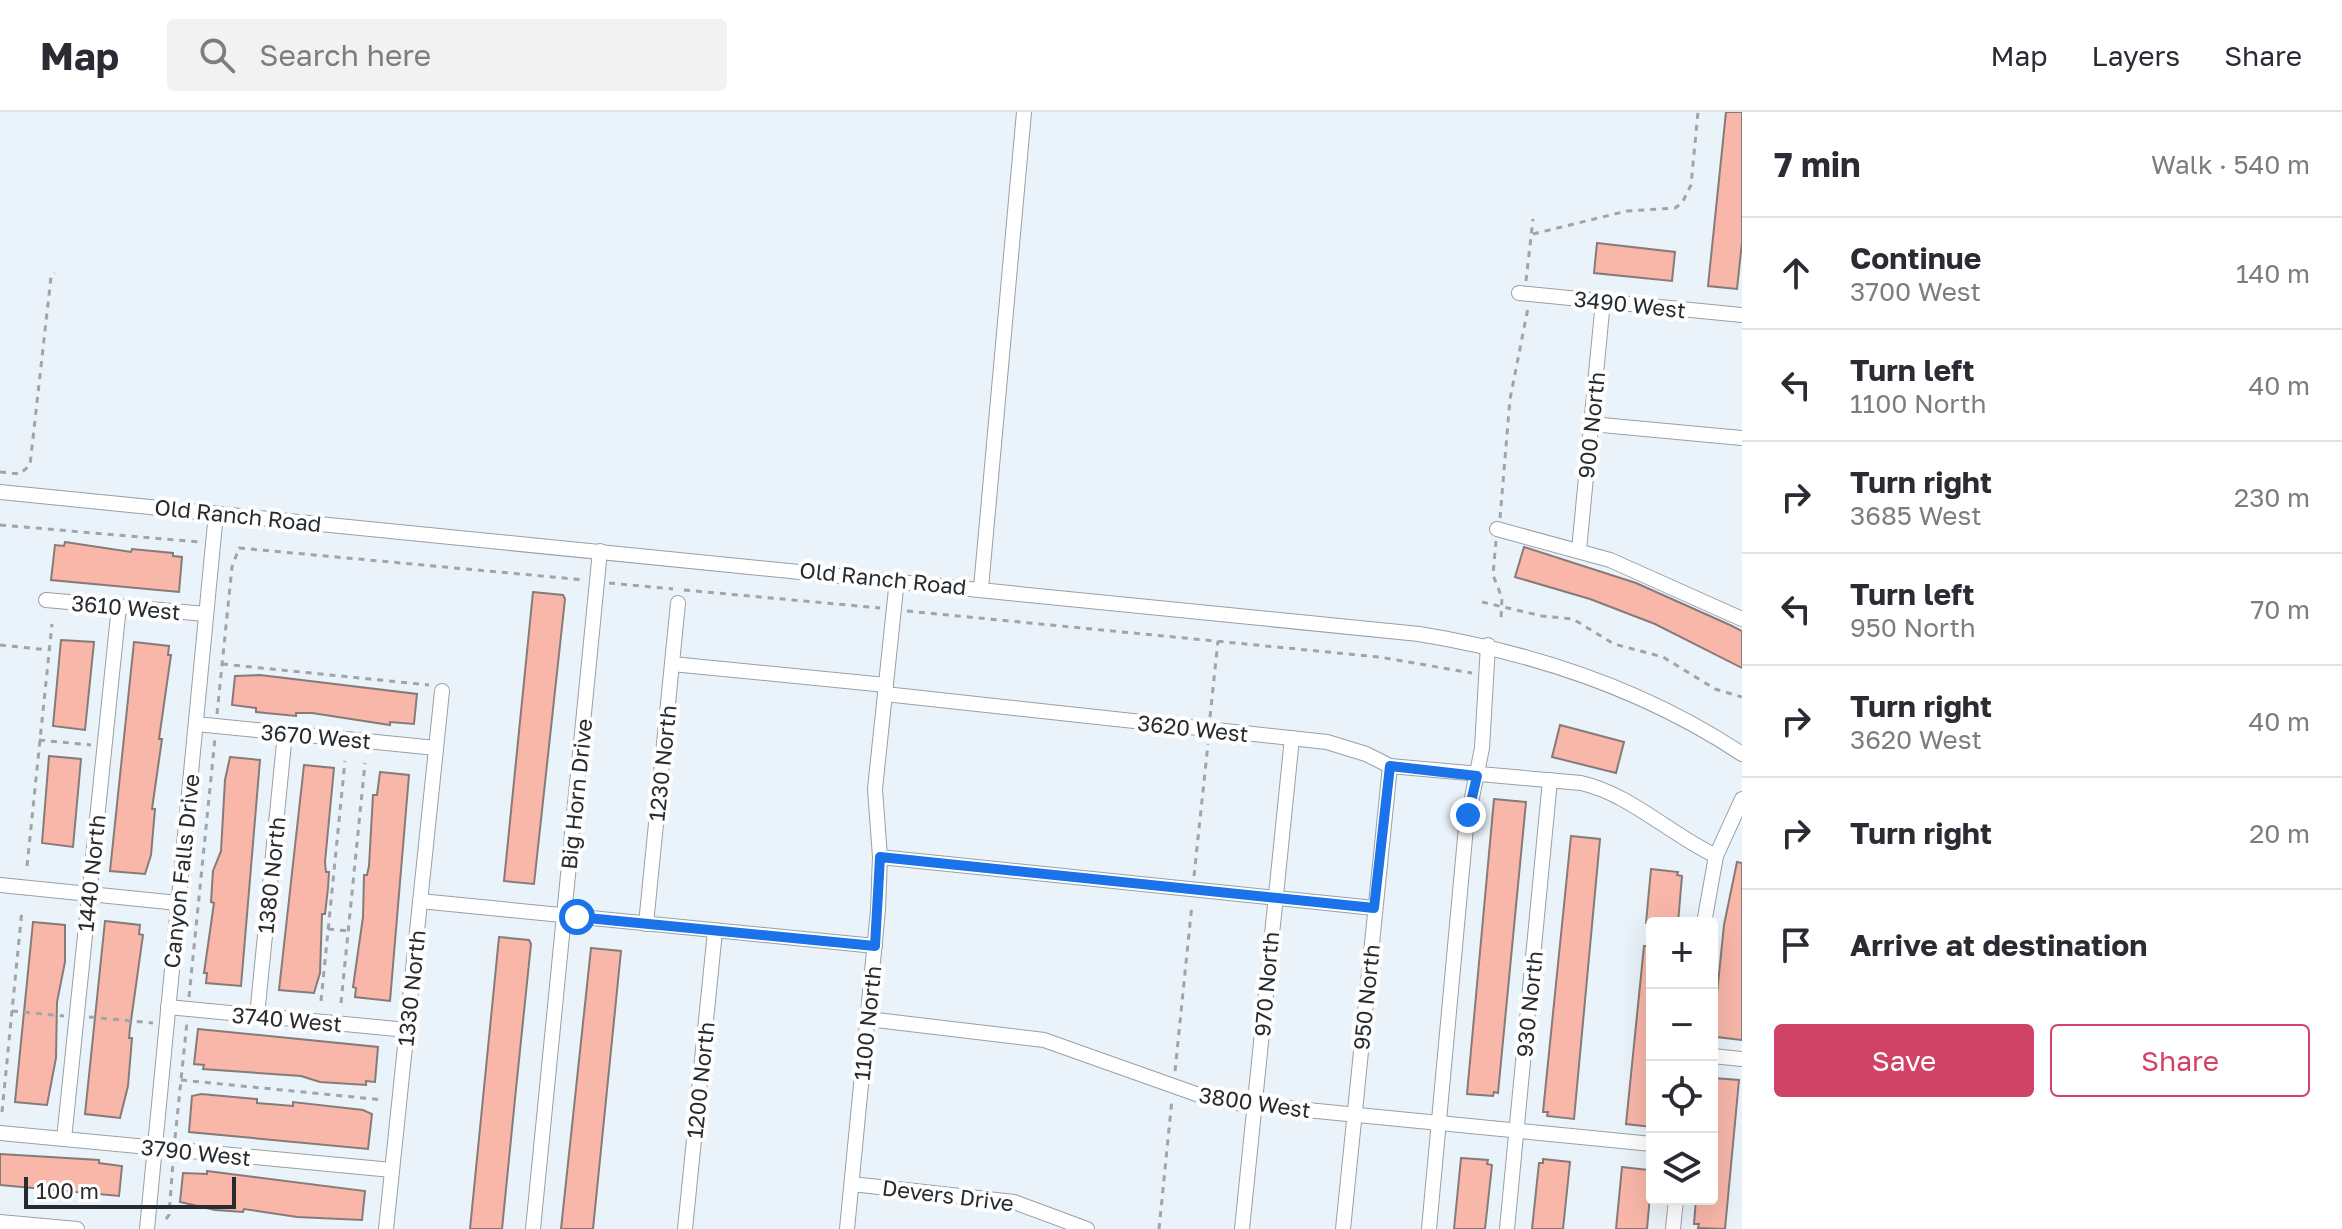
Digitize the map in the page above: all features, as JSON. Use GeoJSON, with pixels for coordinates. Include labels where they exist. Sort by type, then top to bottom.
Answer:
{"type":"FeatureCollection","features":[{"type":"Feature","properties":{"kind":"street"},"geometry":{"type":"LineString","coordinates":[[981,588],[1024,112]]}},
{"type":"Feature","properties":{"kind":"street","name":"3490 West"},"geometry":{"type":"LineString","coordinates":[[1523,287],[1603,301],[1742,315]]}},
{"type":"Feature","properties":{"kind":"street","name":"900 North"},"geometry":{"type":"LineString","coordinates":[[1579,550],[1603,301]]}},
{"type":"Feature","properties":{"kind":"street"},"geometry":{"type":"LineString","coordinates":[[1591,424],[1742,438]]}},
{"type":"Feature","properties":{"kind":"street","name":"Old Ranch Road"},"geometry":{"type":"LineString","coordinates":[[0,492],[897,579],[1404,632],[1488,645],[1551,663],[1617,687],[1742,754]]}},
{"type":"Feature","properties":{"kind":"street","name":"Canyon Falls Drive"},"geometry":{"type":"LineString","coordinates":[[147,1229],[216,513]]}},
{"type":"Feature","properties":{"kind":"street"},"geometry":{"type":"LineString","coordinates":[[1498,529],[1579,550],[1654,577],[1742,619]]}},
{"type":"Feature","properties":{"kind":"street","name":"Big Horn Drive"},"geometry":{"type":"LineString","coordinates":[[533,1229],[600,551]]}},
{"type":"Feature","properties":{"kind":"street","name":"1100 North"},"geometry":{"type":"LineString","coordinates":[[847,1229],[875,946],[880,857],[875,798],[897,579]]}},
{"type":"Feature","properties":{"kind":"street","name":"3610 West"},"geometry":{"type":"LineString","coordinates":[[46,600],[206,614]]}},
{"type":"Feature","properties":{"kind":"street","name":"1230 North"},"geometry":{"type":"LineString","coordinates":[[646,924],[678,603]]}},
{"type":"Feature","properties":{"kind":"street","name":"1440 North"},"geometry":{"type":"LineString","coordinates":[[64,1139],[119,606]]}},
{"type":"Feature","properties":{"kind":"street"},"geometry":{"type":"LineString","coordinates":[[1429,1229],[1466,827],[1477,776],[1488,645]]}},
{"type":"Feature","properties":{"kind":"street","name":"3620 West"},"geometry":{"type":"LineString","coordinates":[[672,664],[1327,742],[1390,766],[1581,783],[1608,792],[1716,856]]}},
{"type":"Feature","properties":{"kind":"street","name":"1330 North"},"geometry":{"type":"LineString","coordinates":[[386,1229],[441,689]]}},
{"type":"Feature","properties":{"kind":"street","name":"3670 West"},"geometry":{"type":"LineString","coordinates":[[196,724],[436,748]]}},
{"type":"Feature","properties":{"kind":"street","name":"1380 North"},"geometry":{"type":"LineString","coordinates":[[257,1016],[285,733]]}},
{"type":"Feature","properties":{"kind":"street","name":"970 North"},"geometry":{"type":"LineString","coordinates":[[1242,1229],[1292,738]]}},
{"type":"Feature","properties":{"kind":"street","name":"950 North"},"geometry":{"type":"LineString","coordinates":[[1343,1229],[1390,766]]}},
{"type":"Feature","properties":{"kind":"street","name":"930 North"},"geometry":{"type":"LineString","coordinates":[[1507,1229],[1550,780]]}},
{"type":"Feature","properties":{"kind":"street"},"geometry":{"type":"LineString","coordinates":[[1705,917],[1716,856],[1742,799]]}},
{"type":"Feature","properties":{"kind":"street"},"geometry":{"type":"LineString","coordinates":[[880,857],[1374,908]]}},
{"type":"Feature","properties":{"kind":"street"},"geometry":{"type":"LineString","coordinates":[[0,885],[178,903]]}},
{"type":"Feature","properties":{"kind":"street"},"geometry":{"type":"LineString","coordinates":[[420,901],[875,946]]}},
{"type":"Feature","properties":{"kind":"street","name":"1200 North"},"geometry":{"type":"LineString","coordinates":[[685,1229],[715,931]]}},
{"type":"Feature","properties":{"kind":"street","name":"3740 West"},"geometry":{"type":"LineString","coordinates":[[168,1007],[407,1030]]}},
{"type":"Feature","properties":{"kind":"street","name":"3800 West"},"geometry":{"type":"LineString","coordinates":[[868,1019],[1044,1040],[1199,1095],[1255,1105],[1646,1143]]}},
{"type":"Feature","properties":{"kind":"street"},"geometry":{"type":"LineString","coordinates":[[1718,1057],[1742,1059]]}},
{"type":"Feature","properties":{"kind":"street","name":"3790 West"},"geometry":{"type":"LineString","coordinates":[[0,1133],[392,1170]]}},
{"type":"Feature","properties":{"kind":"street","name":"Devers Drive"},"geometry":{"type":"LineString","coordinates":[[852,1184],[1014,1202],[1087,1229]]}},
{"type":"Feature","properties":{"kind":"street"},"geometry":{"type":"LineString","coordinates":[[1673,1229],[1675,1205]]}},
{"type":"Feature","properties":{"kind":"street"},"geometry":{"type":"LineString","coordinates":[[0,1222],[77,1229]]}},
{"type":"Feature","properties":{"kind":"path"},"geometry":{"type":"LineString","coordinates":[[1532,234],[1546,234],[1627,211],[1675,208],[1682,203],[1691,185],[1698,112]]}},
{"type":"Feature","properties":{"kind":"path"},"geometry":{"type":"LineString","coordinates":[[1523,287],[1533,219]]}},
{"type":"Feature","properties":{"kind":"path"},"geometry":{"type":"LineString","coordinates":[[0,472],[20,474],[30,465],[51,277],[55,273]]}},
{"type":"Feature","properties":{"kind":"path"},"geometry":{"type":"LineString","coordinates":[[1501,619],[1503,608],[1493,575],[1510,399],[1529,305]]}},
{"type":"Feature","properties":{"kind":"path"},"geometry":{"type":"LineString","coordinates":[[0,525],[195,542]]}},
{"type":"Feature","properties":{"kind":"path"},"geometry":{"type":"LineString","coordinates":[[217,718],[232,567],[239,548],[577,579]]}},
{"type":"Feature","properties":{"kind":"path"},"geometry":{"type":"LineString","coordinates":[[622,585],[1379,657],[1472,673]]}},
{"type":"Feature","properties":{"kind":"path"},"geometry":{"type":"LineString","coordinates":[[1482,602],[1573,619],[1614,644],[1663,657],[1715,689],[1742,697]]}},
{"type":"Feature","properties":{"kind":"path"},"geometry":{"type":"LineString","coordinates":[[27,866],[52,624]]}},
{"type":"Feature","properties":{"kind":"path"},"geometry":{"type":"LineString","coordinates":[[1210,716],[1218,641]]}},
{"type":"Feature","properties":{"kind":"path"},"geometry":{"type":"LineString","coordinates":[[0,645],[48,650]]}},
{"type":"Feature","properties":{"kind":"path"},"geometry":{"type":"LineString","coordinates":[[222,664],[441,689]]}},
{"type":"Feature","properties":{"kind":"path"},"geometry":{"type":"LineString","coordinates":[[189,1001],[215,736]]}},
{"type":"Feature","properties":{"kind":"path"},"geometry":{"type":"LineString","coordinates":[[39,740],[96,746]]}},
{"type":"Feature","properties":{"kind":"path"},"geometry":{"type":"LineString","coordinates":[[1195,872],[1208,742]]}},
{"type":"Feature","properties":{"kind":"path"},"geometry":{"type":"LineString","coordinates":[[321,1001],[345,761]]}},
{"type":"Feature","properties":{"kind":"path"},"geometry":{"type":"LineString","coordinates":[[341,1003],[365,763]]}},
{"type":"Feature","properties":{"kind":"path"},"geometry":{"type":"LineString","coordinates":[[1175,1072],[1192,903]]}},
{"type":"Feature","properties":{"kind":"path"},"geometry":{"type":"LineString","coordinates":[[2,1112],[22,910]]}},
{"type":"Feature","properties":{"kind":"path"},"geometry":{"type":"LineString","coordinates":[[328,929],[348,931]]}},
{"type":"Feature","properties":{"kind":"path"},"geometry":{"type":"LineString","coordinates":[[12,1011],[68,1017]]}},
{"type":"Feature","properties":{"kind":"path"},"geometry":{"type":"LineString","coordinates":[[85,1017],[154,1023]]}},
{"type":"Feature","properties":{"kind":"path"},"geometry":{"type":"LineString","coordinates":[[166,1219],[169,1215],[187,1018]]}},
{"type":"Feature","properties":{"kind":"path"},"geometry":{"type":"LineString","coordinates":[[181,1080],[384,1100]]}},
{"type":"Feature","properties":{"kind":"path"},"geometry":{"type":"LineString","coordinates":[[1159,1229],[1172,1101]]}},
{"type":"Feature","properties":{"kind":"building"},"geometry":{"type":"Polygon","coordinates":[[[1726,112],[1742,112],[1742,242],[1737,289],[1708,286],[1726,112]]]}},
{"type":"Feature","properties":{"kind":"building"},"geometry":{"type":"Polygon","coordinates":[[[1597,243],[1675,252],[1672,281],[1594,273],[1597,243]]]}},
{"type":"Feature","properties":{"kind":"building"},"geometry":{"type":"Polygon","coordinates":[[[65,542],[131,552],[132,549],[173,553],[173,556],[182,557],[179,592],[51,580],[55,545],[64,546],[65,542]]]}},
{"type":"Feature","properties":{"kind":"building"},"geometry":{"type":"Polygon","coordinates":[[[1524,547],[1636,583],[1742,631],[1742,668],[1655,624],[1590,599],[1515,577],[1524,547]]]}},
{"type":"Feature","properties":{"kind":"building"},"geometry":{"type":"Polygon","coordinates":[[[533,592],[563,595],[565,599],[534,884],[504,881],[533,592]]]}},
{"type":"Feature","properties":{"kind":"building"},"geometry":{"type":"Polygon","coordinates":[[[61,640],[94,642],[85,730],[53,726],[61,640]]]}},
{"type":"Feature","properties":{"kind":"building"},"geometry":{"type":"Polygon","coordinates":[[[134,642],[169,646],[168,655],[171,655],[152,809],[155,809],[151,855],[145,874],[110,871],[134,642]]]}},
{"type":"Feature","properties":{"kind":"building"},"geometry":{"type":"Polygon","coordinates":[[[260,675],[417,694],[414,724],[390,722],[390,725],[312,713],[296,713],[296,716],[256,712],[256,708],[232,705],[235,676],[260,675]]]}},
{"type":"Feature","properties":{"kind":"building"},"geometry":{"type":"Polygon","coordinates":[[[1560,725],[1624,742],[1616,773],[1552,757],[1560,725]]]}},
{"type":"Feature","properties":{"kind":"building"},"geometry":{"type":"Polygon","coordinates":[[[49,756],[81,759],[73,847],[42,843],[49,756]]]}},
{"type":"Feature","properties":{"kind":"building"},"geometry":{"type":"Polygon","coordinates":[[[230,757],[260,760],[241,986],[206,983],[207,973],[204,973],[214,903],[211,902],[213,871],[221,851],[225,780],[230,757]]]}},
{"type":"Feature","properties":{"kind":"building"},"geometry":{"type":"Polygon","coordinates":[[[304,765],[334,768],[325,862],[326,872],[329,872],[328,888],[325,914],[322,914],[320,973],[314,993],[279,990],[304,765]]]}},
{"type":"Feature","properties":{"kind":"building"},"geometry":{"type":"Polygon","coordinates":[[[380,772],[409,775],[390,1001],[355,997],[356,988],[353,987],[363,917],[364,875],[367,875],[369,866],[373,795],[377,795],[380,772]]]}},
{"type":"Feature","properties":{"kind":"building"},"geometry":{"type":"Polygon","coordinates":[[[1494,799],[1526,802],[1498,1093],[1494,1092],[1493,1096],[1467,1094],[1494,799]]]}},
{"type":"Feature","properties":{"kind":"building"},"geometry":{"type":"Polygon","coordinates":[[[1571,836],[1600,839],[1574,1119],[1547,1116],[1548,1112],[1543,1112],[1571,836]]]}},
{"type":"Feature","properties":{"kind":"building"},"geometry":{"type":"Polygon","coordinates":[[[1737,862],[1742,863],[1742,1040],[1718,1037],[1718,984],[1724,925],[1737,862]]]}},
{"type":"Feature","properties":{"kind":"building"},"geometry":{"type":"Polygon","coordinates":[[[1651,869],[1678,872],[1677,875],[1682,876],[1679,917],[1647,917],[1651,869]]]}},
{"type":"Feature","properties":{"kind":"building"},"geometry":{"type":"Polygon","coordinates":[[[105,921],[140,925],[139,934],[143,935],[129,1038],[132,1038],[128,1086],[120,1118],[85,1114],[105,921]]]}},
{"type":"Feature","properties":{"kind":"building"},"geometry":{"type":"Polygon","coordinates":[[[33,922],[65,925],[65,962],[57,1002],[56,1058],[47,1105],[15,1102],[33,922]]]}},
{"type":"Feature","properties":{"kind":"building"},"geometry":{"type":"Polygon","coordinates":[[[499,937],[529,940],[531,944],[502,1229],[470,1229],[499,937]]]}},
{"type":"Feature","properties":{"kind":"building"},"geometry":{"type":"Polygon","coordinates":[[[1644,946],[1646,946],[1646,1126],[1626,1124],[1644,946]]]}},
{"type":"Feature","properties":{"kind":"building"},"geometry":{"type":"Polygon","coordinates":[[[591,948],[621,951],[593,1229],[561,1229],[591,948]]]}},
{"type":"Feature","properties":{"kind":"building"},"geometry":{"type":"Polygon","coordinates":[[[198,1029],[378,1047],[375,1082],[366,1081],[366,1085],[320,1082],[301,1076],[203,1069],[204,1065],[194,1064],[198,1029]]]}},
{"type":"Feature","properties":{"kind":"building"},"geometry":{"type":"Polygon","coordinates":[[[1718,1078],[1739,1080],[1725,1229],[1698,1228],[1699,1224],[1694,1224],[1696,1205],[1718,1205],[1718,1078]]]}},
{"type":"Feature","properties":{"kind":"building"},"geometry":{"type":"Polygon","coordinates":[[[201,1094],[257,1099],[257,1103],[293,1106],[293,1102],[363,1110],[372,1114],[368,1149],[189,1132],[192,1096],[201,1094]]]}},
{"type":"Feature","properties":{"kind":"building"},"geometry":{"type":"Polygon","coordinates":[[[0,1154],[99,1160],[99,1163],[122,1166],[119,1196],[0,1185],[0,1154]]]}},
{"type":"Feature","properties":{"kind":"building"},"geometry":{"type":"Polygon","coordinates":[[[1461,1158],[1488,1160],[1487,1164],[1492,1165],[1485,1229],[1454,1229],[1461,1158]]]}},
{"type":"Feature","properties":{"kind":"building"},"geometry":{"type":"Polygon","coordinates":[[[1543,1159],[1570,1162],[1563,1229],[1532,1229],[1539,1163],[1543,1163],[1543,1159]]]}},
{"type":"Feature","properties":{"kind":"building"},"geometry":{"type":"Polygon","coordinates":[[[1622,1167],[1646,1170],[1646,1205],[1649,1205],[1647,1229],[1616,1229],[1622,1167]]]}},
{"type":"Feature","properties":{"kind":"building"},"geometry":{"type":"Polygon","coordinates":[[[207,1171],[365,1191],[362,1220],[297,1217],[244,1209],[243,1212],[215,1210],[180,1202],[183,1173],[207,1174],[207,1171]]]}},
{"type":"Feature","properties":{"kind":"route"},"geometry":{"type":"LineString","coordinates":[[577,917],[875,946],[880,857],[1374,908],[1390,766],[1477,776],[1468,815]]}}]}
